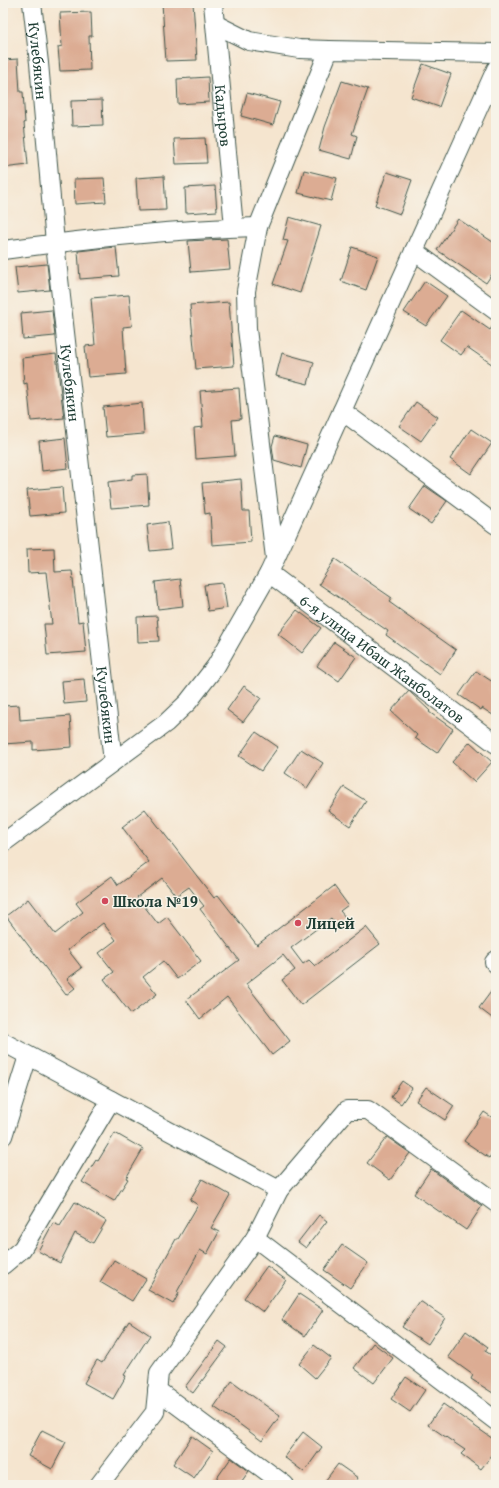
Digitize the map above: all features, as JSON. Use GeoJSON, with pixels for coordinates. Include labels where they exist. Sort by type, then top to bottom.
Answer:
{"type":"FeatureCollection","features":[{"type":"Feature","properties":{"kind":"street","name":"Кулебякин"},"geometry":{"type":"LineString","coordinates":[[32,3],[55,243],[113,762]]}},
{"type":"Feature","properties":{"kind":"street","name":"Кадыров"},"geometry":{"type":"LineString","coordinates":[[213,3],[234,227]]}},
{"type":"Feature","properties":{"kind":"street"},"geometry":{"type":"LineString","coordinates":[[215,24],[249,41],[299,49],[496,54]]}},
{"type":"Feature","properties":{"kind":"street"},"geometry":{"type":"LineString","coordinates":[[272,566],[247,329],[246,291],[258,226],[329,50]]}},
{"type":"Feature","properties":{"kind":"street"},"geometry":{"type":"LineString","coordinates":[[3,843],[166,723],[188,702],[216,666],[272,566],[414,251],[494,80]]}},
{"type":"Feature","properties":{"kind":"street"},"geometry":{"type":"LineString","coordinates":[[3,250],[55,243],[258,226]]}},
{"type":"Feature","properties":{"kind":"street"},"geometry":{"type":"LineString","coordinates":[[414,251],[496,311]]}},
{"type":"Feature","properties":{"kind":"street"},"geometry":{"type":"LineString","coordinates":[[342,411],[496,525]]}},
{"type":"Feature","properties":{"kind":"street","name":"6-я улица Ибаш Жанболатов"},"geometry":{"type":"LineString","coordinates":[[272,566],[496,744]]}},
{"type":"Feature","properties":{"kind":"street"},"geometry":{"type":"LineString","coordinates":[[3,1042],[280,1190]]}},
{"type":"Feature","properties":{"kind":"street"},"geometry":{"type":"LineString","coordinates":[[3,1136],[28,1056]]}},
{"type":"Feature","properties":{"kind":"street"},"geometry":{"type":"LineString","coordinates":[[3,1265],[22,1249],[111,1100]]}},
{"type":"Feature","properties":{"kind":"street"},"geometry":{"type":"LineString","coordinates":[[99,1485],[154,1412],[159,1373],[255,1238],[280,1190],[347,1110],[368,1110],[496,1203]]}},
{"type":"Feature","properties":{"kind":"street"},"geometry":{"type":"LineString","coordinates":[[255,1238],[496,1421]]}},
{"type":"Feature","properties":{"kind":"street"},"geometry":{"type":"LineString","coordinates":[[157,1390],[285,1485]]}},
{"type":"Feature","properties":{"kind":"building"},"geometry":{"type":"Polygon","coordinates":[[[162,3],[193,3],[197,60],[166,61],[162,3]]]}},
{"type":"Feature","properties":{"kind":"building"},"geometry":{"type":"Polygon","coordinates":[[[91,12],[92,36],[89,36],[90,70],[60,71],[58,47],[62,46],[60,13],[91,12]]]}},
{"type":"Feature","properties":{"kind":"building"},"geometry":{"type":"Polygon","coordinates":[[[18,59],[20,92],[23,92],[28,165],[3,168],[3,60],[18,59]]]}},
{"type":"Feature","properties":{"kind":"building"},"geometry":{"type":"Polygon","coordinates":[[[423,64],[451,74],[439,107],[411,97],[423,64]]]}},
{"type":"Feature","properties":{"kind":"building"},"geometry":{"type":"Polygon","coordinates":[[[208,77],[209,102],[178,104],[177,79],[208,77]]]}},
{"type":"Feature","properties":{"kind":"building"},"geometry":{"type":"Polygon","coordinates":[[[342,81],[368,89],[352,134],[357,136],[351,159],[319,150],[325,127],[342,81]]]}},
{"type":"Feature","properties":{"kind":"building"},"geometry":{"type":"Polygon","coordinates":[[[247,93],[280,102],[273,125],[241,116],[247,93]]]}},
{"type":"Feature","properties":{"kind":"building"},"geometry":{"type":"Polygon","coordinates":[[[102,100],[103,125],[72,126],[71,101],[102,100]]]}},
{"type":"Feature","properties":{"kind":"building"},"geometry":{"type":"Polygon","coordinates":[[[205,138],[207,163],[176,164],[174,139],[205,138]]]}},
{"type":"Feature","properties":{"kind":"building"},"geometry":{"type":"Polygon","coordinates":[[[304,170],[337,178],[331,201],[298,193],[304,170]]]}},
{"type":"Feature","properties":{"kind":"building"},"geometry":{"type":"Polygon","coordinates":[[[387,172],[412,180],[400,214],[375,205],[387,172]]]}},
{"type":"Feature","properties":{"kind":"building"},"geometry":{"type":"Polygon","coordinates":[[[164,176],[166,210],[138,211],[136,178],[164,176]]]}},
{"type":"Feature","properties":{"kind":"building"},"geometry":{"type":"Polygon","coordinates":[[[104,178],[106,202],[75,204],[74,179],[104,178]]]}},
{"type":"Feature","properties":{"kind":"building"},"geometry":{"type":"Polygon","coordinates":[[[215,186],[217,211],[186,213],[185,188],[215,186]]]}},
{"type":"Feature","properties":{"kind":"building"},"geometry":{"type":"Polygon","coordinates":[[[289,217],[321,226],[300,293],[273,284],[288,241],[283,240],[289,217]]]}},
{"type":"Feature","properties":{"kind":"building"},"geometry":{"type":"Polygon","coordinates":[[[458,219],[496,244],[496,268],[486,283],[437,250],[458,219]]]}},
{"type":"Feature","properties":{"kind":"building"},"geometry":{"type":"Polygon","coordinates":[[[227,239],[230,269],[191,272],[188,241],[227,239]]]}},
{"type":"Feature","properties":{"kind":"building"},"geometry":{"type":"Polygon","coordinates":[[[116,247],[119,276],[80,279],[78,251],[116,247]]]}},
{"type":"Feature","properties":{"kind":"building"},"geometry":{"type":"Polygon","coordinates":[[[352,247],[378,256],[366,290],[341,281],[352,247]]]}},
{"type":"Feature","properties":{"kind":"building"},"geometry":{"type":"Polygon","coordinates":[[[47,264],[50,290],[18,293],[15,267],[47,264]]]}},
{"type":"Feature","properties":{"kind":"building"},"geometry":{"type":"Polygon","coordinates":[[[425,281],[447,296],[426,326],[404,312],[425,281]]]}},
{"type":"Feature","properties":{"kind":"building"},"geometry":{"type":"Polygon","coordinates":[[[129,295],[132,326],[123,327],[126,374],[88,377],[85,346],[95,345],[91,298],[129,295]]]}},
{"type":"Feature","properties":{"kind":"building"},"geometry":{"type":"Polygon","coordinates":[[[229,302],[234,366],[196,369],[190,305],[229,302]]]}},
{"type":"Feature","properties":{"kind":"building"},"geometry":{"type":"Polygon","coordinates":[[[52,310],[55,336],[23,339],[21,313],[52,310]]]}},
{"type":"Feature","properties":{"kind":"building"},"geometry":{"type":"Polygon","coordinates":[[[461,310],[490,330],[496,321],[496,367],[467,347],[461,355],[440,340],[461,310]]]}},
{"type":"Feature","properties":{"kind":"building"},"geometry":{"type":"Polygon","coordinates":[[[282,353],[314,362],[308,384],[276,376],[282,353]]]}},
{"type":"Feature","properties":{"kind":"building"},"geometry":{"type":"Polygon","coordinates":[[[56,354],[64,418],[31,421],[27,383],[24,384],[22,358],[56,354]]]}},
{"type":"Feature","properties":{"kind":"building"},"geometry":{"type":"Polygon","coordinates":[[[239,388],[241,419],[232,420],[235,456],[196,459],[194,428],[203,427],[200,391],[239,388]]]}},
{"type":"Feature","properties":{"kind":"building"},"geometry":{"type":"Polygon","coordinates":[[[416,402],[438,417],[421,441],[399,426],[416,402]]]}},
{"type":"Feature","properties":{"kind":"building"},"geometry":{"type":"Polygon","coordinates":[[[142,403],[144,434],[106,437],[103,407],[142,403]]]}},
{"type":"Feature","properties":{"kind":"building"},"geometry":{"type":"Polygon","coordinates":[[[471,429],[492,443],[471,474],[450,459],[471,429]]]}},
{"type":"Feature","properties":{"kind":"building"},"geometry":{"type":"Polygon","coordinates":[[[275,436],[307,445],[301,468],[274,460],[272,446],[275,436]]]}},
{"type":"Feature","properties":{"kind":"building"},"geometry":{"type":"Polygon","coordinates":[[[65,438],[68,468],[42,471],[39,441],[65,438]]]}},
{"type":"Feature","properties":{"kind":"building"},"geometry":{"type":"Polygon","coordinates":[[[147,474],[149,505],[111,508],[108,482],[132,479],[132,475],[147,474]]]}},
{"type":"Feature","properties":{"kind":"building"},"geometry":{"type":"Polygon","coordinates":[[[241,479],[243,511],[249,511],[251,542],[212,545],[210,513],[205,514],[202,483],[241,479]]]}},
{"type":"Feature","properties":{"kind":"building"},"geometry":{"type":"Polygon","coordinates":[[[425,486],[447,501],[431,524],[409,509],[425,486]]]}},
{"type":"Feature","properties":{"kind":"building"},"geometry":{"type":"Polygon","coordinates":[[[62,487],[64,513],[30,516],[27,490],[62,487]]]}},
{"type":"Feature","properties":{"kind":"building"},"geometry":{"type":"Polygon","coordinates":[[[168,522],[171,549],[150,551],[147,525],[168,522]]]}},
{"type":"Feature","properties":{"kind":"building"},"geometry":{"type":"Polygon","coordinates":[[[54,548],[55,572],[72,571],[78,622],[83,621],[86,652],[47,655],[44,624],[52,624],[46,572],[28,573],[27,549],[54,548]]]}},
{"type":"Feature","properties":{"kind":"building"},"geometry":{"type":"Polygon","coordinates":[[[335,559],[392,598],[389,602],[456,650],[440,674],[386,635],[388,631],[319,584],[335,559]]]}},
{"type":"Feature","properties":{"kind":"building"},"geometry":{"type":"Polygon","coordinates":[[[180,579],[183,606],[158,609],[155,582],[180,579]]]}},
{"type":"Feature","properties":{"kind":"building"},"geometry":{"type":"Polygon","coordinates":[[[223,583],[227,608],[208,611],[204,585],[223,583]]]}},
{"type":"Feature","properties":{"kind":"building"},"geometry":{"type":"Polygon","coordinates":[[[297,610],[321,628],[302,653],[278,634],[297,610]]]}},
{"type":"Feature","properties":{"kind":"building"},"geometry":{"type":"Polygon","coordinates":[[[157,616],[159,641],[138,642],[137,617],[157,616]]]}},
{"type":"Feature","properties":{"kind":"building"},"geometry":{"type":"Polygon","coordinates":[[[334,642],[356,657],[339,681],[317,666],[334,642]]]}},
{"type":"Feature","properties":{"kind":"building"},"geometry":{"type":"Polygon","coordinates":[[[476,671],[496,684],[496,717],[482,708],[481,710],[459,695],[476,671]]]}},
{"type":"Feature","properties":{"kind":"building"},"geometry":{"type":"Polygon","coordinates":[[[84,679],[86,702],[64,704],[62,681],[84,679]]]}},
{"type":"Feature","properties":{"kind":"building"},"geometry":{"type":"Polygon","coordinates":[[[244,686],[261,698],[243,722],[227,710],[244,686]]]}},
{"type":"Feature","properties":{"kind":"building"},"geometry":{"type":"Polygon","coordinates":[[[409,691],[430,711],[429,712],[453,729],[437,753],[415,738],[417,735],[391,711],[409,691]]]}},
{"type":"Feature","properties":{"kind":"building"},"geometry":{"type":"Polygon","coordinates":[[[19,705],[20,720],[70,716],[72,747],[33,750],[33,742],[3,744],[3,706],[19,705]]]}},
{"type":"Feature","properties":{"kind":"building"},"geometry":{"type":"Polygon","coordinates":[[[256,732],[278,747],[261,771],[239,756],[256,732]]]}},
{"type":"Feature","properties":{"kind":"building"},"geometry":{"type":"Polygon","coordinates":[[[470,742],[492,762],[474,782],[452,762],[470,742]]]}},
{"type":"Feature","properties":{"kind":"building"},"geometry":{"type":"Polygon","coordinates":[[[301,749],[323,763],[307,788],[285,773],[301,749]]]}},
{"type":"Feature","properties":{"kind":"building"},"geometry":{"type":"Polygon","coordinates":[[[344,787],[366,801],[350,826],[328,811],[344,787]]]}},
{"type":"Feature","properties":{"kind":"building"},"geometry":{"type":"Polygon","coordinates":[[[145,809],[214,898],[218,895],[257,945],[334,886],[348,905],[340,911],[347,919],[337,926],[331,918],[291,948],[303,964],[309,960],[315,966],[366,927],[380,944],[301,1005],[282,980],[295,970],[283,955],[246,984],[290,1041],[272,1055],[227,997],[200,1019],[186,1000],[239,960],[200,909],[204,906],[189,887],[176,896],[162,878],[137,897],[158,924],[167,917],[201,961],[177,979],[163,961],[143,977],[157,994],[131,1014],[104,979],[114,972],[99,953],[116,940],[103,923],[68,950],[82,968],[67,979],[75,988],[66,995],[6,916],[28,899],[55,934],[83,912],[76,903],[112,876],[118,885],[149,862],[122,827],[145,809]]]}},
{"type":"Feature","properties":{"kind":"building"},"geometry":{"type":"Polygon","coordinates":[[[496,985],[496,1021],[479,1008],[496,985]]]}},
{"type":"Feature","properties":{"kind":"building"},"geometry":{"type":"Polygon","coordinates":[[[402,1081],[412,1088],[401,1104],[391,1097],[402,1081]]]}},
{"type":"Feature","properties":{"kind":"building"},"geometry":{"type":"Polygon","coordinates":[[[426,1087],[454,1106],[445,1120],[416,1101],[426,1087]]]}},
{"type":"Feature","properties":{"kind":"building"},"geometry":{"type":"Polygon","coordinates":[[[484,1112],[496,1120],[496,1147],[489,1158],[464,1141],[484,1112]]]}},
{"type":"Feature","properties":{"kind":"building"},"geometry":{"type":"Polygon","coordinates":[[[115,1133],[143,1149],[126,1178],[128,1179],[114,1201],[82,1182],[96,1160],[98,1161],[115,1133]]]}},
{"type":"Feature","properties":{"kind":"building"},"geometry":{"type":"Polygon","coordinates":[[[387,1137],[410,1153],[390,1180],[367,1163],[387,1137]]]}},
{"type":"Feature","properties":{"kind":"building"},"geometry":{"type":"Polygon","coordinates":[[[431,1169],[482,1206],[466,1230],[414,1194],[431,1169]]]}},
{"type":"Feature","properties":{"kind":"building"},"geometry":{"type":"Polygon","coordinates":[[[202,1179],[230,1195],[211,1228],[219,1232],[207,1254],[200,1250],[177,1292],[179,1293],[173,1304],[148,1290],[176,1239],[178,1239],[198,1205],[190,1200],[202,1179]]]}},
{"type":"Feature","properties":{"kind":"building"},"geometry":{"type":"Polygon","coordinates":[[[75,1202],[106,1221],[93,1243],[75,1233],[60,1263],[38,1251],[53,1223],[60,1226],[75,1202]]]}},
{"type":"Feature","properties":{"kind":"building"},"geometry":{"type":"Polygon","coordinates":[[[319,1215],[327,1221],[306,1248],[298,1242],[319,1215]]]}},
{"type":"Feature","properties":{"kind":"building"},"geometry":{"type":"Polygon","coordinates":[[[342,1245],[368,1263],[350,1288],[324,1270],[342,1245]]]}},
{"type":"Feature","properties":{"kind":"building"},"geometry":{"type":"Polygon","coordinates":[[[114,1260],[146,1279],[132,1301],[100,1282],[114,1260]]]}},
{"type":"Feature","properties":{"kind":"building"},"geometry":{"type":"Polygon","coordinates":[[[267,1266],[286,1280],[263,1312],[244,1298],[267,1266]]]}},
{"type":"Feature","properties":{"kind":"building"},"geometry":{"type":"Polygon","coordinates":[[[299,1294],[323,1310],[305,1336],[282,1320],[299,1294]]]}},
{"type":"Feature","properties":{"kind":"building"},"geometry":{"type":"Polygon","coordinates":[[[420,1301],[445,1318],[428,1344],[402,1327],[420,1301]]]}},
{"type":"Feature","properties":{"kind":"building"},"geometry":{"type":"Polygon","coordinates":[[[129,1321],[150,1335],[124,1375],[126,1376],[113,1399],[84,1383],[97,1360],[102,1363],[129,1321]]]}},
{"type":"Feature","properties":{"kind":"building"},"geometry":{"type":"Polygon","coordinates":[[[466,1331],[488,1347],[485,1351],[496,1358],[496,1395],[471,1379],[473,1375],[448,1357],[466,1331]]]}},
{"type":"Feature","properties":{"kind":"building"},"geometry":{"type":"Polygon","coordinates":[[[219,1341],[227,1347],[193,1393],[185,1387],[219,1341]]]}},
{"type":"Feature","properties":{"kind":"building"},"geometry":{"type":"Polygon","coordinates":[[[373,1343],[393,1358],[374,1383],[354,1368],[373,1343]]]}},
{"type":"Feature","properties":{"kind":"building"},"geometry":{"type":"Polygon","coordinates":[[[314,1345],[331,1358],[315,1378],[299,1364],[314,1345]]]}},
{"type":"Feature","properties":{"kind":"building"},"geometry":{"type":"Polygon","coordinates":[[[406,1377],[425,1390],[410,1412],[391,1399],[406,1377]]]}},
{"type":"Feature","properties":{"kind":"building"},"geometry":{"type":"Polygon","coordinates":[[[232,1381],[280,1416],[262,1441],[214,1407],[232,1381]]]}},
{"type":"Feature","properties":{"kind":"building"},"geometry":{"type":"Polygon","coordinates":[[[443,1404],[496,1441],[496,1450],[481,1469],[461,1454],[465,1450],[428,1425],[443,1404]]]}},
{"type":"Feature","properties":{"kind":"building"},"geometry":{"type":"Polygon","coordinates":[[[42,1430],[66,1442],[52,1469],[28,1456],[42,1430]]]}},
{"type":"Feature","properties":{"kind":"building"},"geometry":{"type":"Polygon","coordinates":[[[303,1432],[322,1447],[304,1472],[284,1457],[303,1432]]]}},
{"type":"Feature","properties":{"kind":"building"},"geometry":{"type":"Polygon","coordinates":[[[192,1436],[213,1451],[194,1478],[173,1464],[192,1436]]]}},
{"type":"Feature","properties":{"kind":"building"},"geometry":{"type":"Polygon","coordinates":[[[231,1458],[249,1471],[239,1485],[212,1485],[231,1458]]]}},
{"type":"Feature","properties":{"kind":"building"},"geometry":{"type":"Polygon","coordinates":[[[338,1464],[358,1478],[353,1485],[322,1485],[338,1464]]]}},
{"type":"Feature","properties":{"kind":"place","name":"Школа №19"},"geometry":{"type":"Point","coordinates":[105,901]}},
{"type":"Feature","properties":{"kind":"place","name":"Лицей"},"geometry":{"type":"Point","coordinates":[298,923]}}]}
